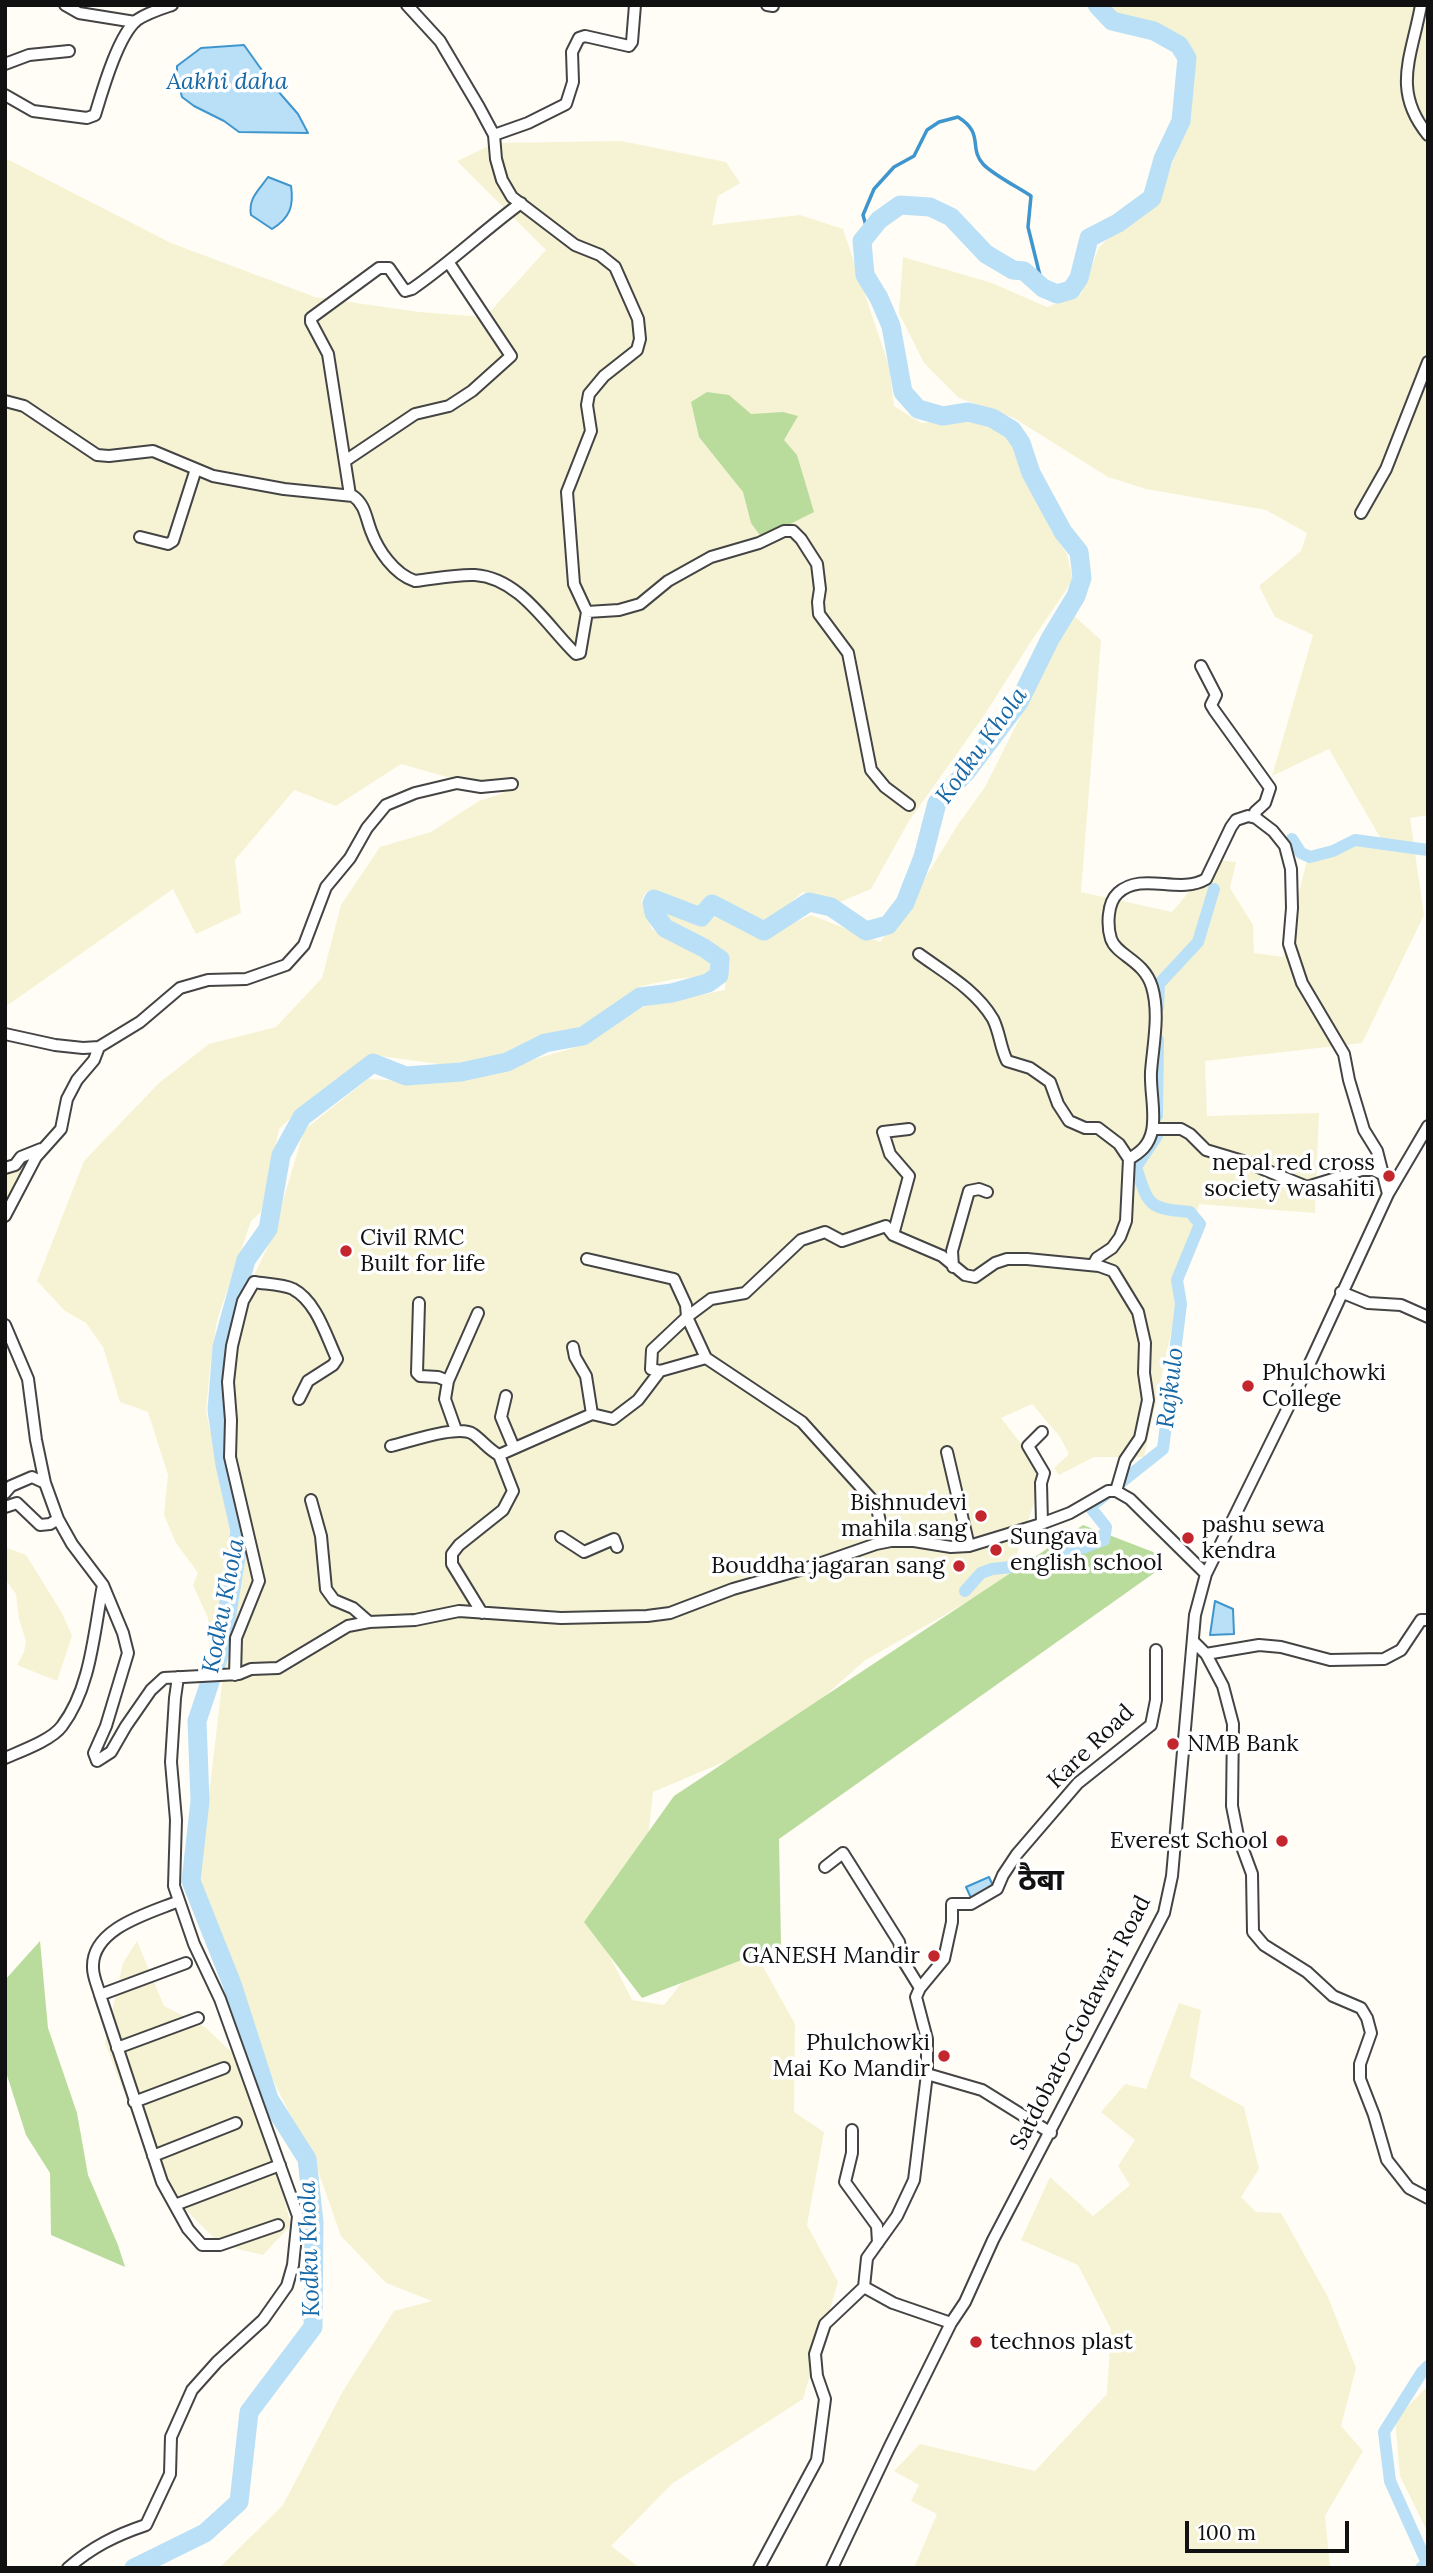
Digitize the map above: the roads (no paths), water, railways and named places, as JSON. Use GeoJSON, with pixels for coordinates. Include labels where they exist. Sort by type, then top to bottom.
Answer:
{"type":"FeatureCollection","features":[{"type":"Feature","properties":{"kind":"street"},"geometry":{"type":"LineString","coordinates":[[65,5],[79,13],[135,22]]}},
{"type":"Feature","properties":{"kind":"street"},"geometry":{"type":"LineString","coordinates":[[5,94],[33,111],[87,118],[96,115],[118,50],[135,22],[151,12],[172,5]]}},
{"type":"Feature","properties":{"kind":"street"},"geometry":{"type":"LineString","coordinates":[[5,401],[32,410],[92,453],[109,456],[153,451],[213,476],[284,489],[350,495],[362,503],[372,534],[382,551],[406,578],[415,580],[476,575],[489,579],[518,592],[576,654],[580,653],[587,612],[574,584],[567,492],[591,431],[587,405],[589,394],[604,376],[637,350],[640,339],[638,319],[615,267],[600,255],[575,245],[512,197],[502,180],[496,159],[494,135],[440,41],[407,5]]}},
{"type":"Feature","properties":{"kind":"street"},"geometry":{"type":"LineString","coordinates":[[494,135],[528,123],[566,104],[573,82],[572,52],[579,38],[585,36],[629,46],[632,42],[635,5]]}},
{"type":"Feature","properties":{"kind":"street"},"geometry":{"type":"LineString","coordinates":[[767,5],[774,6]]}},
{"type":"Feature","properties":{"kind":"street"},"geometry":{"type":"LineString","coordinates":[[1421,5],[1405,88],[1416,121],[1428,135]]}},
{"type":"Feature","properties":{"kind":"street"},"geometry":{"type":"LineString","coordinates":[[5,64],[29,55],[69,51]]}},
{"type":"Feature","properties":{"kind":"street"},"geometry":{"type":"LineString","coordinates":[[350,495],[328,354],[311,323],[312,318],[379,268],[389,268],[407,292],[449,263],[481,233],[521,203]]}},
{"type":"Feature","properties":{"kind":"street"},"geometry":{"type":"LineString","coordinates":[[345,461],[415,414],[449,406],[472,391],[511,356],[449,263]]}},
{"type":"Feature","properties":{"kind":"street"},"geometry":{"type":"LineString","coordinates":[[1361,513],[1386,469],[1428,362]]}},
{"type":"Feature","properties":{"kind":"street"},"geometry":{"type":"LineString","coordinates":[[140,537],[168,544],[173,541],[196,469]]}},
{"type":"Feature","properties":{"kind":"street"},"geometry":{"type":"LineString","coordinates":[[587,612],[619,610],[640,604],[668,581],[711,557],[759,543],[785,531],[793,531],[817,564],[820,614],[848,653],[872,770],[885,788],[909,805]]}},
{"type":"Feature","properties":{"kind":"street"},"geometry":{"type":"LineString","coordinates":[[1201,666],[1216,695],[1211,705],[1270,788],[1265,803],[1255,812],[1256,818]]}},
{"type":"Feature","properties":{"kind":"street"},"geometry":{"type":"LineString","coordinates":[[5,1034],[55,1045],[99,1047],[140,1021],[180,988],[208,981],[246,979],[286,965],[304,945],[326,887],[350,858],[367,828],[386,805],[415,793],[457,783],[481,787],[512,784]]}},
{"type":"Feature","properties":{"kind":"street"},"geometry":{"type":"LineString","coordinates":[[1129,1159],[1148,1144],[1153,1129],[1151,1073],[1155,1037],[1152,987],[1139,964],[1115,947],[1111,939],[1111,903],[1118,893],[1141,883],[1175,887],[1199,883],[1206,879],[1236,820],[1248,816],[1256,818],[1273,831],[1285,846],[1291,869],[1293,908],[1289,944],[1302,983],[1344,1054],[1364,1130],[1377,1151],[1388,1194]]}},
{"type":"Feature","properties":{"kind":"street"},"geometry":{"type":"LineString","coordinates":[[919,954],[978,998],[997,1028],[1007,1061],[1030,1068],[1050,1082],[1058,1104],[1069,1121],[1085,1128],[1098,1128],[1119,1144],[1129,1159],[1126,1221],[1112,1248],[1097,1258],[1093,1265]]}},
{"type":"Feature","properties":{"kind":"street"},"geometry":{"type":"LineString","coordinates":[[5,1216],[36,1157],[61,1129],[67,1099],[77,1080],[94,1060],[99,1047]]}},
{"type":"Feature","properties":{"kind":"street","name":"Satdobato-Godawari Road"},"geometry":{"type":"LineString","coordinates":[[832,2568],[951,2323],[965,2302],[993,2240],[1158,1928],[1167,1904],[1198,1597],[1206,1574],[1309,1365],[1388,1194],[1428,1126]]}},
{"type":"Feature","properties":{"kind":"street"},"geometry":{"type":"LineString","coordinates":[[892,1235],[909,1176],[890,1154],[883,1132],[908,1129]]}},
{"type":"Feature","properties":{"kind":"street"},"geometry":{"type":"LineString","coordinates":[[1153,1129],[1181,1129],[1206,1150],[1246,1162],[1307,1187],[1362,1170],[1373,1170],[1384,1175]]}},
{"type":"Feature","properties":{"kind":"street"},"geometry":{"type":"LineString","coordinates":[[5,1168],[44,1147]]}},
{"type":"Feature","properties":{"kind":"street"},"geometry":{"type":"LineString","coordinates":[[953,1266],[952,1251],[968,1191],[979,1189],[987,1192]]}},
{"type":"Feature","properties":{"kind":"street"},"geometry":{"type":"LineString","coordinates":[[706,1358],[660,1371],[651,1369],[652,1350],[687,1317],[710,1299],[745,1293],[801,1240],[825,1232],[842,1241],[886,1226],[892,1235],[942,1256],[965,1275],[975,1277],[995,1263],[1007,1259],[1093,1265],[1114,1271],[1138,1312],[1145,1343],[1144,1373],[1148,1400],[1140,1438],[1125,1460],[1116,1491]]}},
{"type":"Feature","properties":{"kind":"street"},"geometry":{"type":"LineString","coordinates":[[587,1259],[674,1279],[686,1306],[687,1317],[706,1358],[802,1422],[876,1504],[881,1526],[891,1541]]}},
{"type":"Feature","properties":{"kind":"street"},"geometry":{"type":"LineString","coordinates":[[229,1675],[236,1638],[259,1581],[230,1457],[228,1382],[232,1346],[243,1301],[254,1282],[292,1288],[306,1300],[317,1315],[337,1359],[333,1365],[308,1381],[299,1399]]}},
{"type":"Feature","properties":{"kind":"street"},"geometry":{"type":"LineString","coordinates":[[1342,1292],[1368,1303],[1401,1305],[1428,1317]]}},
{"type":"Feature","properties":{"kind":"street"},"geometry":{"type":"LineString","coordinates":[[419,1303],[416,1373],[420,1377],[438,1377],[448,1381]]}},
{"type":"Feature","properties":{"kind":"street"},"geometry":{"type":"LineString","coordinates":[[456,1430],[445,1399],[448,1381],[478,1313]]}},
{"type":"Feature","properties":{"kind":"street"},"geometry":{"type":"LineString","coordinates":[[5,1325],[28,1379],[45,1483],[58,1519],[72,1544],[103,1585],[123,1633],[128,1653],[106,1726],[94,1753],[97,1761],[111,1752],[125,1726],[151,1690],[164,1678],[229,1675],[251,1669],[278,1668],[348,1626],[369,1622],[415,1620],[459,1611],[561,1618],[670,1613],[733,1589],[891,1541],[914,1541],[951,1547],[969,1546],[1070,1513],[1108,1491],[1116,1491],[1147,1516],[1206,1574]]}},
{"type":"Feature","properties":{"kind":"street"},"geometry":{"type":"LineString","coordinates":[[573,1347],[575,1357],[586,1376],[592,1414]]}},
{"type":"Feature","properties":{"kind":"street"},"geometry":{"type":"LineString","coordinates":[[499,1455],[592,1414],[613,1419],[638,1400],[660,1371]]}},
{"type":"Feature","properties":{"kind":"street"},"geometry":{"type":"LineString","coordinates":[[506,1396],[500,1418],[514,1448]]}},
{"type":"Feature","properties":{"kind":"street"},"geometry":{"type":"LineString","coordinates":[[391,1446],[456,1430],[471,1433],[486,1448],[499,1455],[513,1491],[503,1510],[459,1545],[452,1554],[452,1564],[482,1613]]}},
{"type":"Feature","properties":{"kind":"street"},"geometry":{"type":"LineString","coordinates":[[1042,1432],[1028,1446],[1044,1473],[1041,1483],[1042,1523]]}},
{"type":"Feature","properties":{"kind":"street"},"geometry":{"type":"LineString","coordinates":[[947,1452],[969,1546]]}},
{"type":"Feature","properties":{"kind":"street"},"geometry":{"type":"LineString","coordinates":[[5,1493],[11,1486],[32,1477],[45,1483]]}},
{"type":"Feature","properties":{"kind":"street"},"geometry":{"type":"LineString","coordinates":[[310,1500],[321,1536],[326,1589],[334,1600],[353,1608],[369,1622]]}},
{"type":"Feature","properties":{"kind":"street"},"geometry":{"type":"LineString","coordinates":[[5,1507],[17,1503],[40,1525],[50,1524],[58,1519]]}},
{"type":"Feature","properties":{"kind":"street"},"geometry":{"type":"LineString","coordinates":[[561,1537],[584,1552],[614,1539],[617,1547]]}},
{"type":"Feature","properties":{"kind":"street"},"geometry":{"type":"LineString","coordinates":[[5,1758],[32,1746],[61,1728],[82,1689],[103,1585]]}},
{"type":"Feature","properties":{"kind":"street"},"geometry":{"type":"LineString","coordinates":[[1206,1654],[1259,1645],[1281,1647],[1330,1660],[1384,1659],[1401,1650],[1420,1620],[1428,1620]]}},
{"type":"Feature","properties":{"kind":"street"},"geometry":{"type":"LineString","coordinates":[[1194,1642],[1206,1654],[1223,1686],[1233,1724],[1232,1806],[1238,1836],[1252,1874],[1252,1932],[1264,1945],[1307,1972],[1333,1996],[1361,2008],[1371,2032],[1360,2064],[1360,2079],[1387,2161],[1409,2188],[1428,2198]]}},
{"type":"Feature","properties":{"kind":"street","name":"Kare Road"},"geometry":{"type":"LineString","coordinates":[[920,1988],[943,1959],[952,1904],[971,1904],[998,1889],[1003,1875],[1017,1854],[1078,1783],[1151,1725],[1156,1700],[1156,1650]]}},
{"type":"Feature","properties":{"kind":"street"},"geometry":{"type":"LineString","coordinates":[[68,2568],[112,2536],[146,2525],[170,2474],[171,2437],[192,2390],[217,2362],[263,2320],[287,2286],[293,2265],[298,2216],[220,1999],[194,1944],[174,1886],[176,1820],[171,1762],[178,1677]]}},
{"type":"Feature","properties":{"kind":"street"},"geometry":{"type":"LineString","coordinates":[[759,2568],[817,2460],[825,2399],[817,2376],[815,2354],[825,2324],[864,2287],[867,2259],[897,2216],[914,2180],[927,2074],[926,2039],[916,1997],[920,1988],[904,1962],[899,1942],[843,1853],[825,1867]]}},
{"type":"Feature","properties":{"kind":"street"},"geometry":{"type":"LineString","coordinates":[[179,1901],[115,1928],[100,1944],[92,1967],[100,1995],[162,2182],[188,2229],[202,2245],[220,2245],[278,2225]]}},
{"type":"Feature","properties":{"kind":"street"},"geometry":{"type":"LineString","coordinates":[[100,1995],[186,1963]]}},
{"type":"Feature","properties":{"kind":"street"},"geometry":{"type":"LineString","coordinates":[[117,2048],[198,2018]]}},
{"type":"Feature","properties":{"kind":"street"},"geometry":{"type":"LineString","coordinates":[[134,2102],[224,2068]]}},
{"type":"Feature","properties":{"kind":"street"},"geometry":{"type":"LineString","coordinates":[[927,2074],[982,2090],[1051,2133]]}},
{"type":"Feature","properties":{"kind":"street"},"geometry":{"type":"LineString","coordinates":[[153,2156],[236,2123]]}},
{"type":"Feature","properties":{"kind":"street"},"geometry":{"type":"LineString","coordinates":[[852,2130],[852,2153],[845,2182],[877,2226],[878,2243]]}},
{"type":"Feature","properties":{"kind":"street"},"geometry":{"type":"LineString","coordinates":[[175,2205],[280,2165]]}},
{"type":"Feature","properties":{"kind":"street"},"geometry":{"type":"LineString","coordinates":[[864,2287],[902,2306],[951,2323]]}},
{"type":"Feature","properties":{"kind":"water","name":"Aakhi daha"},"geometry":{"type":"Polygon","coordinates":[[[244,45],[271,83],[298,114],[308,133],[239,132],[182,97],[177,66],[201,48],[244,45]]]}},
{"type":"Feature","properties":{"kind":"water"},"geometry":{"type":"Polygon","coordinates":[[[268,177],[291,186],[292,193],[287,216],[272,229],[251,215],[250,209],[255,194],[268,177]]]}},
{"type":"Feature","properties":{"kind":"water"},"geometry":{"type":"Polygon","coordinates":[[[1215,1601],[1233,1609],[1234,1634],[1210,1635],[1215,1601]]]}},
{"type":"Feature","properties":{"kind":"water"},"geometry":{"type":"Polygon","coordinates":[[[989,1877],[994,1888],[971,1898],[966,1887],[989,1877]]]}},
{"type":"Feature","properties":{"kind":"waterway","name":"Kodku Khola"},"geometry":{"type":"LineString","coordinates":[[134,2568],[205,2533],[239,2502],[249,2412],[313,2327],[314,2222],[307,2159],[269,2099],[232,1984],[191,1881],[200,1801],[197,1721],[222,1646],[240,1531],[225,1465],[217,1410],[222,1347],[246,1260],[268,1229],[281,1155],[302,1117],[373,1063],[406,1076],[461,1072],[507,1062],[545,1043],[583,1036],[640,997],[672,993],[708,983],[719,975],[720,959],[665,928],[654,913],[654,899],[701,917],[712,904],[764,931],[809,902],[831,907],[866,931],[888,925],[905,903],[923,857],[937,803],[967,771],[1019,702],[1050,639],[1076,596],[1082,578],[1079,552],[1063,532],[1031,473],[1021,443],[1012,430],[992,418],[968,412],[943,416],[918,409],[903,392],[891,326],[865,275],[862,241],[879,220],[900,205],[930,207],[951,217],[986,254],[1013,270],[1024,271],[1043,288],[1057,294],[1071,290],[1079,278],[1089,238],[1118,223],[1152,198],[1163,159],[1181,121],[1187,58],[1179,45],[1154,31],[1112,21],[1097,5]]}},
{"type":"Feature","properties":{"kind":"waterway"},"geometry":{"type":"LineString","coordinates":[[868,233],[863,215],[874,189],[894,167],[914,156],[927,130],[939,122],[958,117],[971,129],[983,164],[1031,196],[1028,227],[1043,288]]}},
{"type":"Feature","properties":{"kind":"waterway"},"geometry":{"type":"LineString","coordinates":[[1292,839],[1301,853],[1310,857],[1333,851],[1355,840],[1428,850]]}},
{"type":"Feature","properties":{"kind":"waterway","name":"Rajkulo"},"geometry":{"type":"LineString","coordinates":[[1158,1007],[1159,984],[1198,942],[1214,889]]}},
{"type":"Feature","properties":{"kind":"waterway","name":"Rajkulo"},"geometry":{"type":"LineString","coordinates":[[1157,1116],[1158,1040]]}},
{"type":"Feature","properties":{"kind":"waterway","name":"Rajkulo"},"geometry":{"type":"LineString","coordinates":[[965,1591],[981,1573],[992,1569],[1041,1564],[1104,1540],[1106,1527],[1090,1507],[1163,1449],[1181,1304],[1177,1280],[1200,1224],[1190,1212],[1158,1207],[1144,1190],[1136,1167],[1157,1136]]}},
{"type":"Feature","properties":{"kind":"waterway"},"geometry":{"type":"LineString","coordinates":[[1421,2568],[1427,2563],[1390,2481],[1384,2432],[1428,2366]]}},
{"type":"Feature","properties":{"kind":"place","name":"nepal red cross society wasahiti"},"geometry":{"type":"Point","coordinates":[1389,1176]}},
{"type":"Feature","properties":{"kind":"place","name":"Civil RMC Built for life"},"geometry":{"type":"Point","coordinates":[346,1251]}},
{"type":"Feature","properties":{"kind":"place","name":"Phulchowki College"},"geometry":{"type":"Point","coordinates":[1248,1386]}},
{"type":"Feature","properties":{"kind":"place","name":"Bishnudevi mahila sang"},"geometry":{"type":"Point","coordinates":[981,1516]}},
{"type":"Feature","properties":{"kind":"place","name":"pashu sewa kendra"},"geometry":{"type":"Point","coordinates":[1188,1538]}},
{"type":"Feature","properties":{"kind":"place","name":"Sungava english school"},"geometry":{"type":"Point","coordinates":[996,1550]}},
{"type":"Feature","properties":{"kind":"place","name":"Bouddha jagaran sang"},"geometry":{"type":"Point","coordinates":[959,1566]}},
{"type":"Feature","properties":{"kind":"place","name":"NMB Bank"},"geometry":{"type":"Point","coordinates":[1173,1744]}},
{"type":"Feature","properties":{"kind":"place","name":"Everest School"},"geometry":{"type":"Point","coordinates":[1282,1841]}},
{"type":"Feature","properties":{"kind":"place","name":"GANESH Mandir"},"geometry":{"type":"Point","coordinates":[934,1956]}},
{"type":"Feature","properties":{"kind":"place","name":"Phulchowki Mai Ko Mandir"},"geometry":{"type":"Point","coordinates":[944,2056]}},
{"type":"Feature","properties":{"kind":"place","name":"technos plast"},"geometry":{"type":"Point","coordinates":[976,2342]}},
{"type":"Feature","properties":{"kind":"district","name":"ठैबा"},"geometry":{"type":"Point","coordinates":[1041,1881]}}]}
